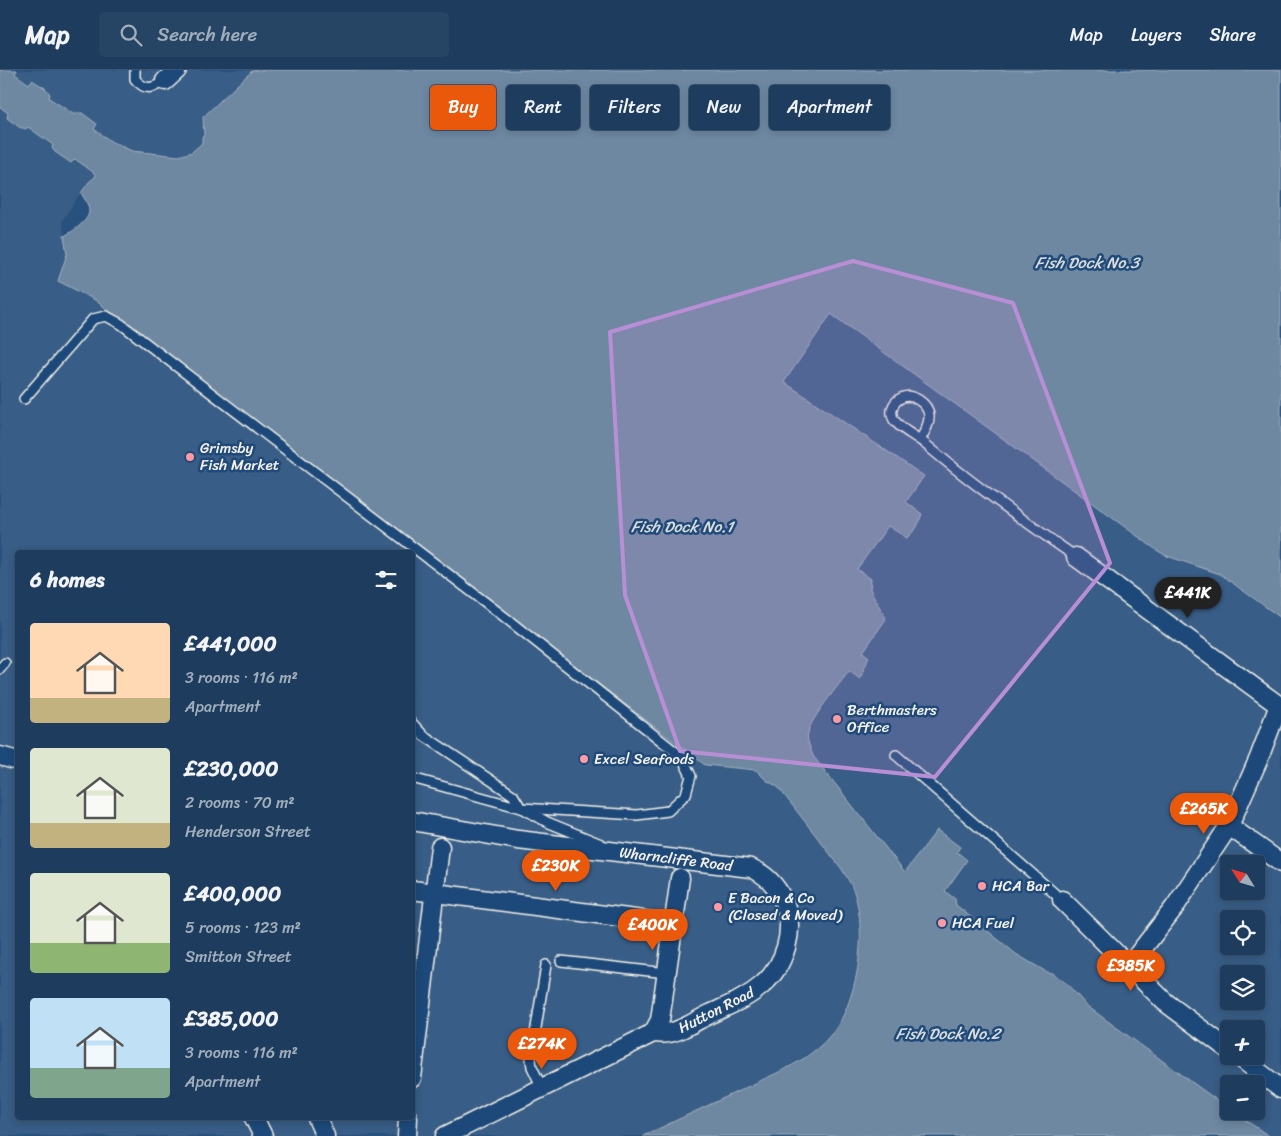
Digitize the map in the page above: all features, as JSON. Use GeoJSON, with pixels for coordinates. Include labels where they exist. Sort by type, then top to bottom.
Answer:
{"type":"FeatureCollection","features":[{"type":"Feature","properties":{"kind":"street"},"geometry":{"type":"LineString","coordinates":[[1076,557],[1280,706],[1229,826],[1174,908],[1129,966]]}},
{"type":"Feature","properties":{"kind":"street"},"geometry":{"type":"LineString","coordinates":[[0,756],[15,759]]}},
{"type":"Feature","properties":{"kind":"street","name":"Wharncliffe Road"},"geometry":{"type":"LineString","coordinates":[[415,822],[518,840],[751,868],[761,872]]}},
{"type":"Feature","properties":{"kind":"street"},"geometry":{"type":"LineString","coordinates":[[1229,826],[1281,863]]}},
{"type":"Feature","properties":{"kind":"street"},"geometry":{"type":"LineString","coordinates":[[415,1053],[440,846]]}},
{"type":"Feature","properties":{"kind":"street","name":"Hutton Road"},"geometry":{"type":"LineString","coordinates":[[445,1136],[653,1033],[670,1033],[747,996],[761,986],[781,960],[787,945],[789,918],[780,892],[761,872]]}},
{"type":"Feature","properties":{"kind":"street"},"geometry":{"type":"LineString","coordinates":[[653,1033],[660,1020],[680,878]]}},
{"type":"Feature","properties":{"kind":"street"},"geometry":{"type":"LineString","coordinates":[[415,890],[674,924]]}},
{"type":"Feature","properties":{"kind":"street"},"geometry":{"type":"LineString","coordinates":[[1062,900],[1165,1002],[1220,1043]]}},
{"type":"Feature","properties":{"kind":"street"},"geometry":{"type":"LineString","coordinates":[[1250,1065],[1281,1089]]}},
{"type":"Feature","properties":{"kind":"street"},"geometry":{"type":"LineString","coordinates":[[255,1120],[263,1136]]}},
{"type":"Feature","properties":{"kind":"street"},"geometry":{"type":"LineString","coordinates":[[318,1120],[325,1136]]}},
{"type":"Feature","properties":{"kind":"street"},"geometry":{"type":"LineString","coordinates":[[407,1136],[408,1120]]}},
{"type":"Feature","properties":{"kind":"lane"},"geometry":{"type":"LineString","coordinates":[[134,70],[135,79],[140,86],[147,88],[156,86],[171,75]]}},
{"type":"Feature","properties":{"kind":"lane"},"geometry":{"type":"LineString","coordinates":[[24,400],[93,318],[106,316],[121,324],[502,615],[682,757],[690,776],[686,794],[668,811],[636,815],[521,808],[415,779]]}},
{"type":"Feature","properties":{"kind":"lane"},"geometry":{"type":"LineString","coordinates":[[920,440],[928,425],[929,416],[927,408],[914,397],[904,396],[896,400],[892,410],[893,418],[900,426],[1076,557]]}},
{"type":"Feature","properties":{"kind":"lane"},"geometry":{"type":"LineString","coordinates":[[415,726],[423,735],[513,795],[521,808],[547,822],[619,851]]}},
{"type":"Feature","properties":{"kind":"lane"},"geometry":{"type":"LineString","coordinates":[[896,755],[1062,900]]}},
{"type":"Feature","properties":{"kind":"lane"},"geometry":{"type":"LineString","coordinates":[[561,960],[666,973]]}},
{"type":"Feature","properties":{"kind":"lane"},"geometry":{"type":"LineString","coordinates":[[542,1088],[532,1067],[531,1059],[546,965]]}},
{"type":"Feature","properties":{"kind":"highlighted area"},"geometry":{"type":"Polygon","coordinates":[[[853,261],[1013,303],[1110,563],[935,777],[680,751],[625,595],[610,332],[853,261]]]}},
{"type":"Feature","properties":{"kind":"shaded area"},"geometry":{"type":"Polygon","coordinates":[[[17,70],[253,70],[203,117],[204,136],[202,143],[192,152],[179,156],[131,151],[120,147],[48,97],[50,94],[45,88],[33,80],[29,84],[15,74],[17,70]]]}},
{"type":"Feature","properties":{"kind":"shaded area"},"geometry":{"type":"Polygon","coordinates":[[[0,107],[93,172],[96,177],[85,186],[62,221],[67,254],[86,294],[705,765],[756,770],[766,780],[778,787],[849,880],[857,903],[859,953],[853,991],[839,1023],[829,1037],[816,1049],[779,1072],[643,1136],[0,1136],[0,107]]]}},
{"type":"Feature","properties":{"kind":"shaded area"},"geometry":{"type":"Polygon","coordinates":[[[831,314],[1158,551],[1167,556],[1220,574],[1281,618],[1281,1136],[1269,1136],[1245,1120],[1265,1120],[1265,1075],[1220,1075],[1220,1102],[1087,1006],[1067,984],[1016,954],[955,905],[955,899],[945,891],[956,852],[960,847],[937,830],[905,872],[813,756],[808,733],[815,718],[849,671],[860,679],[863,652],[886,619],[870,589],[870,582],[856,569],[924,477],[784,382],[831,314]]]}},
{"type":"Feature","properties":{"kind":"water"},"geometry":{"type":"Polygon","coordinates":[[[0,70],[17,70],[15,74],[29,84],[32,80],[45,88],[50,94],[49,98],[75,115],[82,113],[97,124],[94,129],[112,142],[132,151],[179,156],[192,152],[202,143],[202,137],[204,136],[203,117],[253,70],[1281,70],[1281,618],[1220,574],[1167,556],[1158,551],[831,314],[784,382],[924,476],[906,502],[922,514],[917,527],[907,538],[888,526],[857,569],[871,579],[870,589],[886,619],[863,652],[869,657],[860,679],[849,671],[814,719],[808,736],[813,756],[905,872],[937,830],[960,847],[957,852],[967,860],[945,891],[955,899],[956,905],[1016,954],[1045,971],[1054,974],[1067,984],[1087,1006],[1220,1102],[1220,1120],[1245,1120],[1269,1136],[643,1136],[786,1069],[812,1053],[829,1037],[847,1007],[858,968],[860,927],[858,909],[854,892],[847,877],[778,787],[766,780],[756,770],[705,765],[95,300],[58,281],[67,254],[64,236],[80,226],[86,219],[89,211],[81,193],[96,176],[75,159],[71,163],[55,152],[52,148],[53,145],[28,127],[26,129],[19,127],[7,118],[8,113],[0,107],[0,70]]]}},
{"type":"Feature","properties":{"kind":"place","name":"Grimsby Fish Market"},"geometry":{"type":"Point","coordinates":[190,457]}},
{"type":"Feature","properties":{"kind":"place","name":"Berthmasters Office"},"geometry":{"type":"Point","coordinates":[837,719]}},
{"type":"Feature","properties":{"kind":"place","name":"Excel Seafoods"},"geometry":{"type":"Point","coordinates":[584,759]}},
{"type":"Feature","properties":{"kind":"place","name":"HCA Bar"},"geometry":{"type":"Point","coordinates":[982,886]}},
{"type":"Feature","properties":{"kind":"place","name":"E Bacon & Co (Closed & Moved)"},"geometry":{"type":"Point","coordinates":[718,907]}},
{"type":"Feature","properties":{"kind":"place","name":"HCA Fuel"},"geometry":{"type":"Point","coordinates":[942,923]}},
{"type":"Feature","properties":{"kind":"water label","name":"Fish Dock No.3"},"geometry":{"type":"Point","coordinates":[1087,262]}},
{"type":"Feature","properties":{"kind":"water label","name":"Fish Dock No.1"},"geometry":{"type":"Point","coordinates":[682,526]}},
{"type":"Feature","properties":{"kind":"water label","name":"Fish Dock No.2"},"geometry":{"type":"Point","coordinates":[948,1033]}}]}
